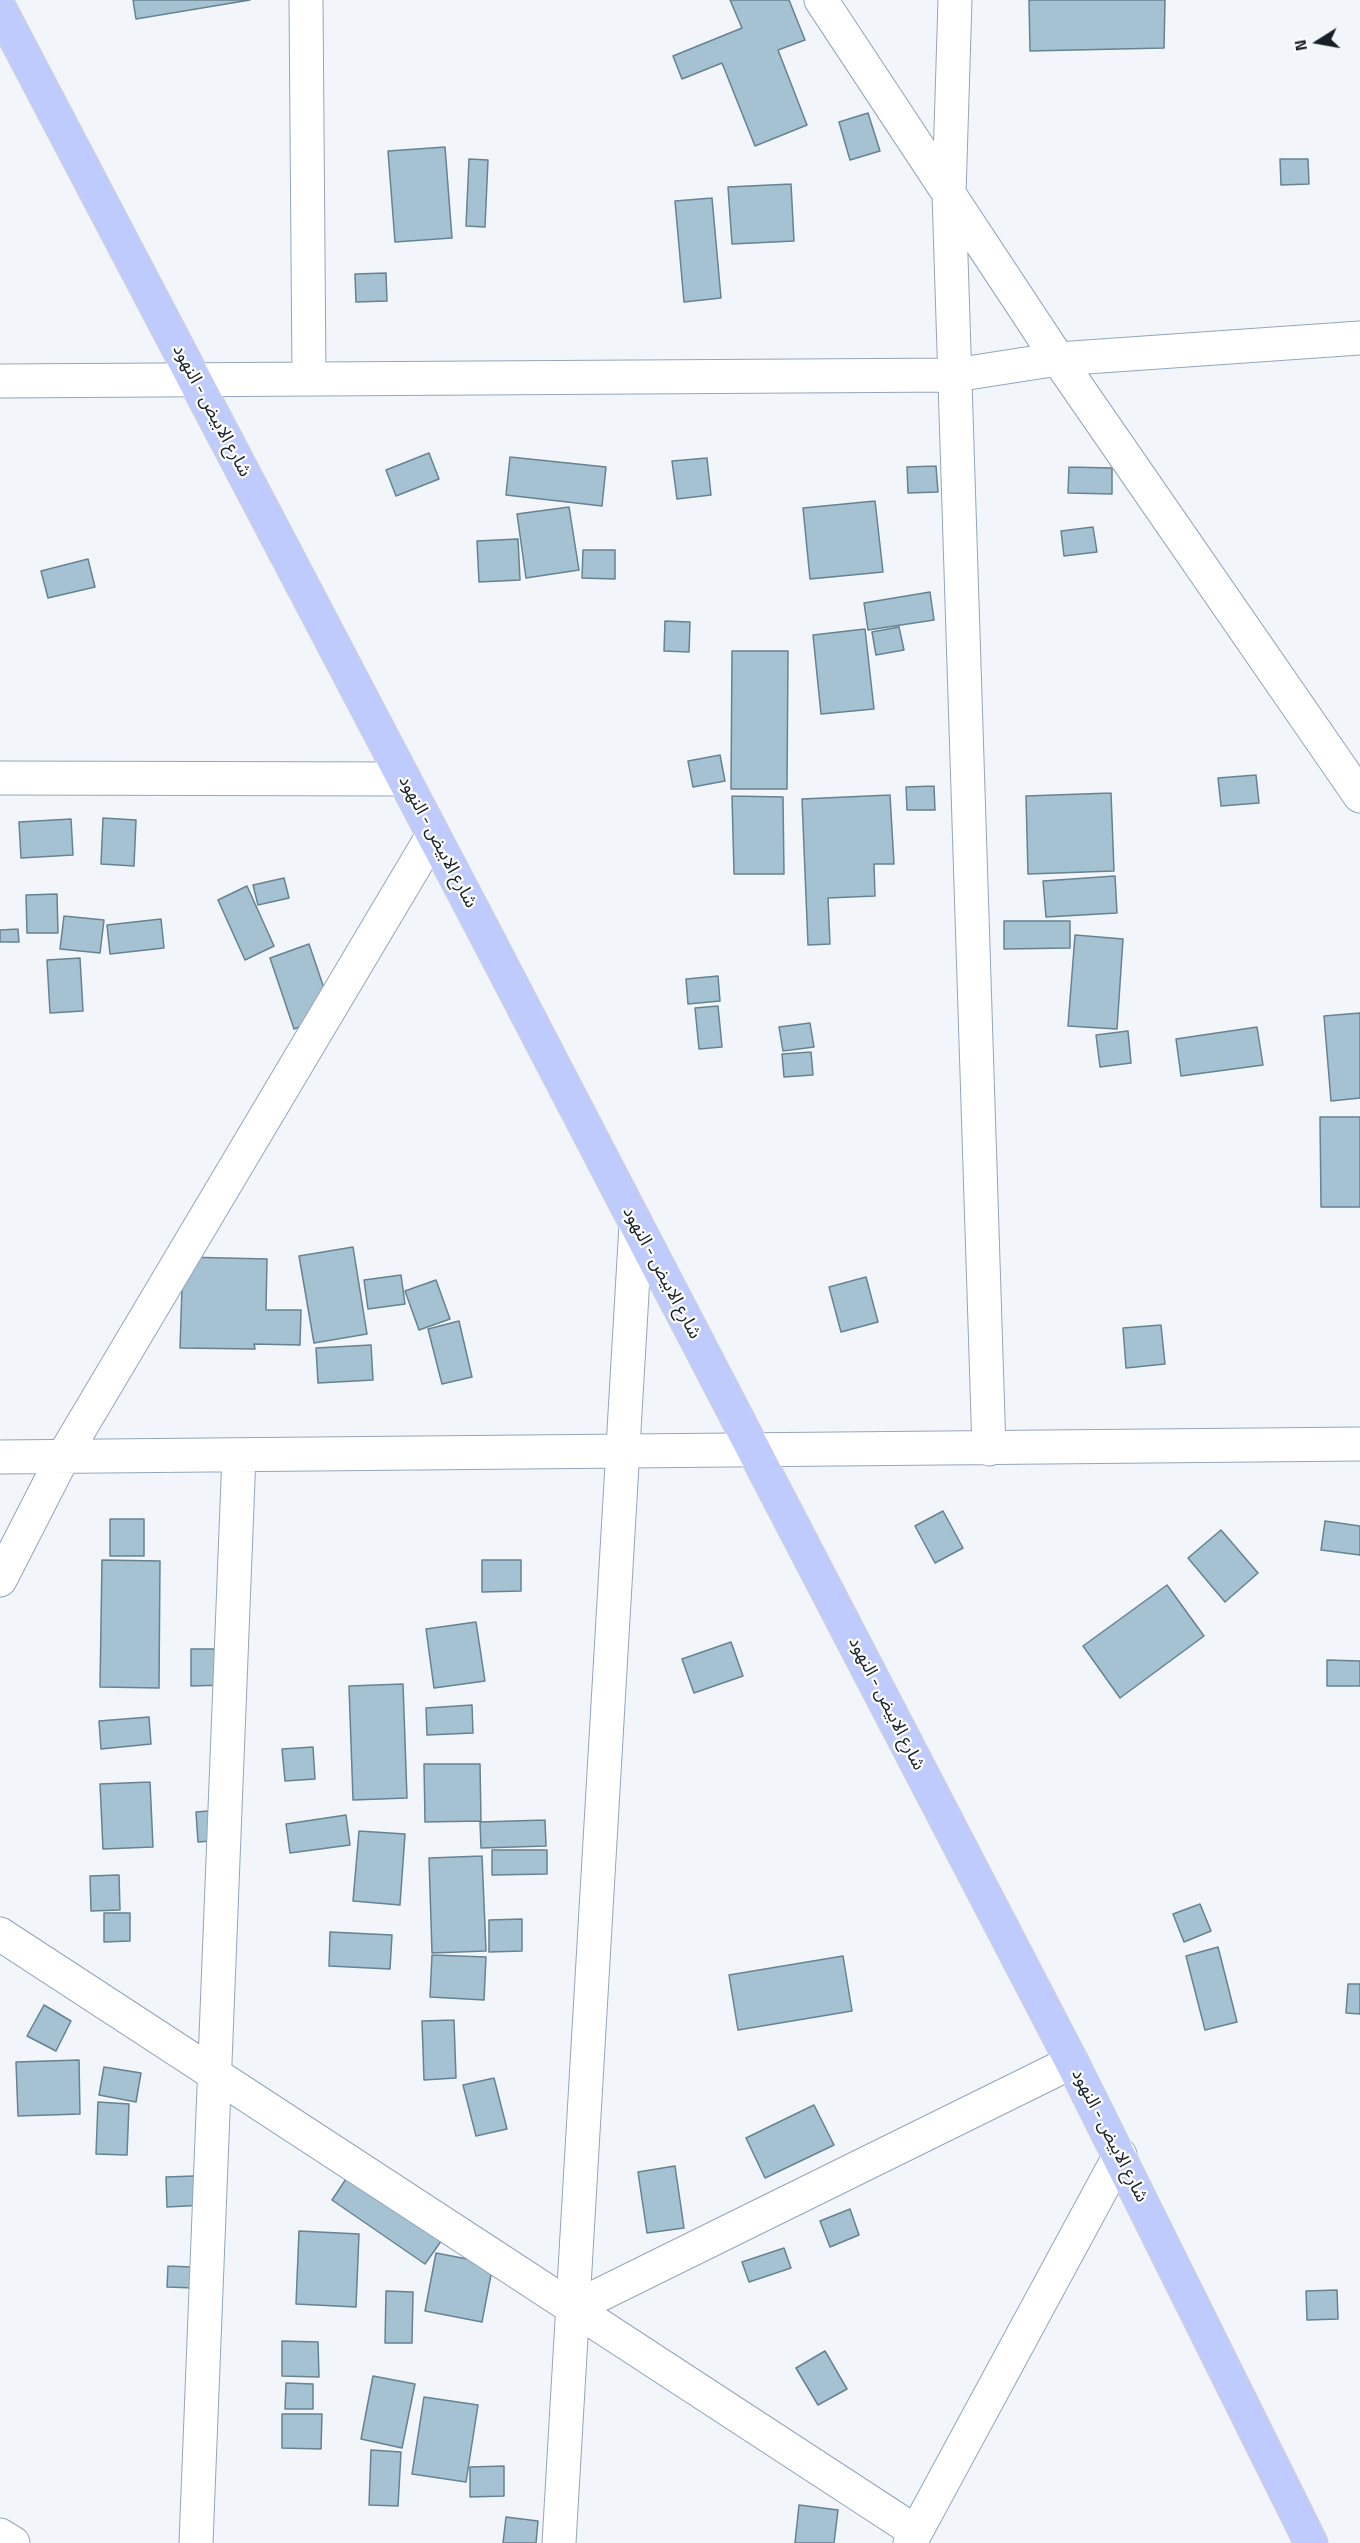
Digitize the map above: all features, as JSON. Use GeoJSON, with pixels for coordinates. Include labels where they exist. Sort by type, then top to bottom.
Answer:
{"type":"FeatureCollection","features":[{"type":"Feature","properties":{"kind":"highway","name":"شارع الابيض - النهود"},"geometry":{"type":"LineString","coordinates":[[0,9],[1072,2062],[1311,2543]]}},
{"type":"Feature","properties":{"kind":"street"},"geometry":{"type":"LineString","coordinates":[[306,0],[309,378]]}},
{"type":"Feature","properties":{"kind":"street"},"geometry":{"type":"LineString","coordinates":[[821,0],[1058,359],[1360,796]]}},
{"type":"Feature","properties":{"kind":"street"},"geometry":{"type":"LineString","coordinates":[[955,0],[949,194],[989,1449]]}},
{"type":"Feature","properties":{"kind":"street"},"geometry":{"type":"LineString","coordinates":[[0,381],[955,375],[1058,359],[1360,338]]}},
{"type":"Feature","properties":{"kind":"street"},"geometry":{"type":"LineString","coordinates":[[0,778],[404,779]]}},
{"type":"Feature","properties":{"kind":"street"},"geometry":{"type":"LineString","coordinates":[[0,1580],[63,1456],[433,835]]}},
{"type":"Feature","properties":{"kind":"street"},"geometry":{"type":"LineString","coordinates":[[559,2543],[636,1225]]}},
{"type":"Feature","properties":{"kind":"street"},"geometry":{"type":"LineString","coordinates":[[0,1457],[623,1453],[1360,1444]]}},
{"type":"Feature","properties":{"kind":"street"},"geometry":{"type":"LineString","coordinates":[[196,2543],[239,1455]]}},
{"type":"Feature","properties":{"kind":"street"},"geometry":{"type":"LineString","coordinates":[[0,1934],[573,2308],[913,2537],[1120,2155]]}},
{"type":"Feature","properties":{"kind":"street"},"geometry":{"type":"LineString","coordinates":[[573,2308],[1072,2062]]}},
{"type":"Feature","properties":{"kind":"street"},"geometry":{"type":"LineString","coordinates":[[0,2535],[13,2543]]}},
{"type":"Feature","properties":{"kind":"building"},"geometry":{"type":"Polygon","coordinates":[[[133,0],[250,0],[136,19],[133,0]]]}},
{"type":"Feature","properties":{"kind":"building"},"geometry":{"type":"Polygon","coordinates":[[[730,0],[789,0],[805,40],[778,50],[807,125],[755,146],[722,63],[682,79],[673,56],[742,28],[730,0]]]}},
{"type":"Feature","properties":{"kind":"building"},"geometry":{"type":"Polygon","coordinates":[[[1029,0],[1165,0],[1164,48],[1030,51],[1029,0]]]}},
{"type":"Feature","properties":{"kind":"building"},"geometry":{"type":"Polygon","coordinates":[[[868,113],[880,151],[850,160],[839,122],[868,113]]]}},
{"type":"Feature","properties":{"kind":"building"},"geometry":{"type":"Polygon","coordinates":[[[445,147],[452,238],[395,242],[388,151],[445,147]]]}},
{"type":"Feature","properties":{"kind":"building"},"geometry":{"type":"Polygon","coordinates":[[[469,159],[488,160],[485,227],[466,226],[469,159]]]}},
{"type":"Feature","properties":{"kind":"building"},"geometry":{"type":"Polygon","coordinates":[[[1280,159],[1308,159],[1309,184],[1281,185],[1280,159]]]}},
{"type":"Feature","properties":{"kind":"building"},"geometry":{"type":"Polygon","coordinates":[[[791,184],[794,241],[732,244],[728,187],[791,184]]]}},
{"type":"Feature","properties":{"kind":"building"},"geometry":{"type":"Polygon","coordinates":[[[712,198],[721,298],[684,302],[675,201],[712,198]]]}},
{"type":"Feature","properties":{"kind":"building"},"geometry":{"type":"Polygon","coordinates":[[[386,273],[387,301],[356,302],[355,274],[386,273]]]}},
{"type":"Feature","properties":{"kind":"building"},"geometry":{"type":"Polygon","coordinates":[[[429,453],[439,479],[396,496],[386,470],[429,453]]]}},
{"type":"Feature","properties":{"kind":"building"},"geometry":{"type":"Polygon","coordinates":[[[510,457],[606,467],[602,506],[506,495],[510,457]]]}},
{"type":"Feature","properties":{"kind":"building"},"geometry":{"type":"Polygon","coordinates":[[[707,458],[711,495],[677,499],[672,461],[707,458]]]}},
{"type":"Feature","properties":{"kind":"building"},"geometry":{"type":"Polygon","coordinates":[[[936,466],[938,492],[908,493],[907,467],[936,466]]]}},
{"type":"Feature","properties":{"kind":"building"},"geometry":{"type":"Polygon","coordinates":[[[1069,467],[1112,468],[1112,494],[1068,493],[1069,467]]]}},
{"type":"Feature","properties":{"kind":"building"},"geometry":{"type":"Polygon","coordinates":[[[875,501],[883,572],[810,579],[803,508],[875,501]]]}},
{"type":"Feature","properties":{"kind":"building"},"geometry":{"type":"Polygon","coordinates":[[[569,507],[579,570],[526,578],[517,514],[569,507]]]}},
{"type":"Feature","properties":{"kind":"building"},"geometry":{"type":"Polygon","coordinates":[[[1093,527],[1097,552],[1064,556],[1061,531],[1093,527]]]}},
{"type":"Feature","properties":{"kind":"building"},"geometry":{"type":"Polygon","coordinates":[[[518,539],[520,580],[479,582],[477,541],[518,539]]]}},
{"type":"Feature","properties":{"kind":"building"},"geometry":{"type":"Polygon","coordinates":[[[583,550],[615,550],[615,579],[582,578],[583,550]]]}},
{"type":"Feature","properties":{"kind":"building"},"geometry":{"type":"Polygon","coordinates":[[[88,559],[95,587],[48,598],[41,571],[88,559]]]}},
{"type":"Feature","properties":{"kind":"building"},"geometry":{"type":"Polygon","coordinates":[[[930,592],[934,620],[868,630],[864,603],[930,592]]]}},
{"type":"Feature","properties":{"kind":"building"},"geometry":{"type":"Polygon","coordinates":[[[665,621],[690,622],[689,652],[664,651],[665,621]]]}},
{"type":"Feature","properties":{"kind":"building"},"geometry":{"type":"Polygon","coordinates":[[[899,627],[904,650],[876,655],[872,632],[899,627]]]}},
{"type":"Feature","properties":{"kind":"building"},"geometry":{"type":"Polygon","coordinates":[[[865,629],[874,709],[821,714],[813,635],[865,629]]]}},
{"type":"Feature","properties":{"kind":"building"},"geometry":{"type":"Polygon","coordinates":[[[732,651],[788,651],[787,789],[731,789],[732,651]]]}},
{"type":"Feature","properties":{"kind":"building"},"geometry":{"type":"Polygon","coordinates":[[[720,755],[725,781],[693,787],[688,761],[720,755]]]}},
{"type":"Feature","properties":{"kind":"building"},"geometry":{"type":"Polygon","coordinates":[[[1256,775],[1259,803],[1221,806],[1218,778],[1256,775]]]}},
{"type":"Feature","properties":{"kind":"building"},"geometry":{"type":"Polygon","coordinates":[[[934,786],[935,810],[907,810],[906,787],[934,786]]]}},
{"type":"Feature","properties":{"kind":"building"},"geometry":{"type":"Polygon","coordinates":[[[1111,793],[1114,871],[1028,874],[1026,796],[1111,793]]]}},
{"type":"Feature","properties":{"kind":"building"},"geometry":{"type":"Polygon","coordinates":[[[890,795],[894,864],[874,864],[875,896],[828,898],[830,944],[808,945],[802,799],[890,795]]]}},
{"type":"Feature","properties":{"kind":"building"},"geometry":{"type":"Polygon","coordinates":[[[732,796],[783,797],[784,874],[734,874],[732,796]]]}},
{"type":"Feature","properties":{"kind":"building"},"geometry":{"type":"Polygon","coordinates":[[[103,818],[136,820],[134,866],[101,864],[103,818]]]}},
{"type":"Feature","properties":{"kind":"building"},"geometry":{"type":"Polygon","coordinates":[[[71,819],[73,855],[21,858],[19,822],[71,819]]]}},
{"type":"Feature","properties":{"kind":"building"},"geometry":{"type":"Polygon","coordinates":[[[1115,876],[1117,913],[1046,917],[1043,881],[1115,876]]]}},
{"type":"Feature","properties":{"kind":"building"},"geometry":{"type":"Polygon","coordinates":[[[284,878],[289,898],[258,905],[253,885],[284,878]]]}},
{"type":"Feature","properties":{"kind":"building"},"geometry":{"type":"Polygon","coordinates":[[[247,886],[274,946],[245,960],[218,900],[247,886]]]}},
{"type":"Feature","properties":{"kind":"building"},"geometry":{"type":"Polygon","coordinates":[[[57,894],[58,933],[27,933],[26,895],[57,894]]]}},
{"type":"Feature","properties":{"kind":"building"},"geometry":{"type":"Polygon","coordinates":[[[64,916],[104,920],[100,953],[60,949],[64,916]]]}},
{"type":"Feature","properties":{"kind":"building"},"geometry":{"type":"Polygon","coordinates":[[[161,919],[164,948],[110,954],[107,925],[161,919]]]}},
{"type":"Feature","properties":{"kind":"building"},"geometry":{"type":"Polygon","coordinates":[[[1004,921],[1070,921],[1070,948],[1004,949],[1004,921]]]}},
{"type":"Feature","properties":{"kind":"building"},"geometry":{"type":"Polygon","coordinates":[[[18,929],[19,942],[0,942],[0,930],[18,929]]]}},
{"type":"Feature","properties":{"kind":"building"},"geometry":{"type":"Polygon","coordinates":[[[1075,935],[1123,939],[1117,1029],[1068,1026],[1075,935]]]}},
{"type":"Feature","properties":{"kind":"building"},"geometry":{"type":"Polygon","coordinates":[[[309,944],[333,1015],[294,1029],[270,958],[309,944]]]}},
{"type":"Feature","properties":{"kind":"building"},"geometry":{"type":"Polygon","coordinates":[[[80,958],[83,1011],[50,1013],[47,960],[80,958]]]}},
{"type":"Feature","properties":{"kind":"building"},"geometry":{"type":"Polygon","coordinates":[[[718,976],[720,1001],[688,1004],[686,979],[718,976]]]}},
{"type":"Feature","properties":{"kind":"building"},"geometry":{"type":"Polygon","coordinates":[[[718,1006],[722,1047],[699,1049],[695,1008],[718,1006]]]}},
{"type":"Feature","properties":{"kind":"building"},"geometry":{"type":"Polygon","coordinates":[[[1360,1013],[1360,1098],[1331,1101],[1324,1016],[1360,1013]]]}},
{"type":"Feature","properties":{"kind":"building"},"geometry":{"type":"Polygon","coordinates":[[[810,1023],[814,1047],[783,1051],[779,1027],[810,1023]]]}},
{"type":"Feature","properties":{"kind":"building"},"geometry":{"type":"Polygon","coordinates":[[[1257,1027],[1263,1065],[1181,1076],[1176,1039],[1257,1027]]]}},
{"type":"Feature","properties":{"kind":"building"},"geometry":{"type":"Polygon","coordinates":[[[1128,1031],[1131,1063],[1100,1067],[1096,1035],[1128,1031]]]}},
{"type":"Feature","properties":{"kind":"building"},"geometry":{"type":"Polygon","coordinates":[[[811,1052],[813,1075],[784,1077],[782,1054],[811,1052]]]}},
{"type":"Feature","properties":{"kind":"building"},"geometry":{"type":"Polygon","coordinates":[[[1320,1117],[1360,1117],[1360,1207],[1321,1207],[1320,1117]]]}},
{"type":"Feature","properties":{"kind":"building"},"geometry":{"type":"Polygon","coordinates":[[[353,1247],[367,1334],[314,1343],[299,1256],[353,1247]]]}},
{"type":"Feature","properties":{"kind":"building"},"geometry":{"type":"Polygon","coordinates":[[[183,1257],[267,1259],[266,1310],[301,1310],[300,1345],[254,1344],[255,1349],[180,1348],[183,1257]]]}},
{"type":"Feature","properties":{"kind":"building"},"geometry":{"type":"Polygon","coordinates":[[[401,1275],[405,1304],[368,1309],[364,1280],[401,1275]]]}},
{"type":"Feature","properties":{"kind":"building"},"geometry":{"type":"Polygon","coordinates":[[[866,1277],[878,1322],[841,1332],[829,1287],[866,1277]]]}},
{"type":"Feature","properties":{"kind":"building"},"geometry":{"type":"Polygon","coordinates":[[[436,1280],[450,1319],[419,1330],[405,1291],[436,1280]]]}},
{"type":"Feature","properties":{"kind":"building"},"geometry":{"type":"Polygon","coordinates":[[[459,1321],[472,1377],[442,1384],[428,1329],[459,1321]]]}},
{"type":"Feature","properties":{"kind":"building"},"geometry":{"type":"Polygon","coordinates":[[[1161,1325],[1165,1364],[1126,1368],[1123,1328],[1161,1325]]]}},
{"type":"Feature","properties":{"kind":"building"},"geometry":{"type":"Polygon","coordinates":[[[371,1345],[373,1380],[318,1383],[316,1348],[371,1345]]]}},
{"type":"Feature","properties":{"kind":"building"},"geometry":{"type":"Polygon","coordinates":[[[943,1511],[963,1548],[935,1563],[915,1526],[943,1511]]]}},
{"type":"Feature","properties":{"kind":"building"},"geometry":{"type":"Polygon","coordinates":[[[110,1519],[144,1519],[144,1556],[110,1556],[110,1519]]]}},
{"type":"Feature","properties":{"kind":"building"},"geometry":{"type":"Polygon","coordinates":[[[1325,1521],[1360,1526],[1360,1555],[1321,1550],[1325,1521]]]}},
{"type":"Feature","properties":{"kind":"building"},"geometry":{"type":"Polygon","coordinates":[[[1221,1530],[1258,1573],[1225,1602],[1188,1558],[1221,1530]]]}},
{"type":"Feature","properties":{"kind":"building"},"geometry":{"type":"Polygon","coordinates":[[[102,1560],[160,1561],[159,1688],[100,1687],[102,1560]]]}},
{"type":"Feature","properties":{"kind":"building"},"geometry":{"type":"Polygon","coordinates":[[[482,1560],[521,1560],[521,1591],[482,1592],[482,1560]]]}},
{"type":"Feature","properties":{"kind":"building"},"geometry":{"type":"Polygon","coordinates":[[[1167,1585],[1204,1636],[1120,1698],[1083,1646],[1167,1585]]]}},
{"type":"Feature","properties":{"kind":"building"},"geometry":{"type":"Polygon","coordinates":[[[476,1622],[485,1681],[434,1688],[426,1629],[476,1622]]]}},
{"type":"Feature","properties":{"kind":"building"},"geometry":{"type":"Polygon","coordinates":[[[731,1642],[743,1676],[694,1693],[682,1659],[731,1642]]]}},
{"type":"Feature","properties":{"kind":"building"},"geometry":{"type":"Polygon","coordinates":[[[191,1649],[226,1649],[226,1685],[191,1686],[191,1649]]]}},
{"type":"Feature","properties":{"kind":"building"},"geometry":{"type":"Polygon","coordinates":[[[1327,1660],[1360,1661],[1360,1686],[1327,1686],[1327,1660]]]}},
{"type":"Feature","properties":{"kind":"building"},"geometry":{"type":"Polygon","coordinates":[[[403,1684],[407,1798],[353,1800],[349,1686],[403,1684]]]}},
{"type":"Feature","properties":{"kind":"building"},"geometry":{"type":"Polygon","coordinates":[[[472,1705],[473,1733],[427,1735],[426,1708],[472,1705]]]}},
{"type":"Feature","properties":{"kind":"building"},"geometry":{"type":"Polygon","coordinates":[[[149,1717],[151,1744],[101,1749],[99,1721],[149,1717]]]}},
{"type":"Feature","properties":{"kind":"building"},"geometry":{"type":"Polygon","coordinates":[[[313,1747],[315,1779],[285,1781],[282,1749],[313,1747]]]}},
{"type":"Feature","properties":{"kind":"building"},"geometry":{"type":"Polygon","coordinates":[[[424,1764],[480,1764],[481,1821],[425,1822],[424,1764]]]}},
{"type":"Feature","properties":{"kind":"building"},"geometry":{"type":"Polygon","coordinates":[[[150,1782],[153,1847],[103,1849],[100,1784],[150,1782]]]}},
{"type":"Feature","properties":{"kind":"building"},"geometry":{"type":"Polygon","coordinates":[[[221,1810],[224,1840],[198,1842],[196,1812],[221,1810]]]}},
{"type":"Feature","properties":{"kind":"building"},"geometry":{"type":"Polygon","coordinates":[[[346,1815],[350,1845],[290,1853],[286,1824],[346,1815]]]}},
{"type":"Feature","properties":{"kind":"building"},"geometry":{"type":"Polygon","coordinates":[[[545,1820],[546,1846],[481,1848],[480,1822],[545,1820]]]}},
{"type":"Feature","properties":{"kind":"building"},"geometry":{"type":"Polygon","coordinates":[[[359,1831],[405,1834],[400,1905],[353,1901],[359,1831]]]}},
{"type":"Feature","properties":{"kind":"building"},"geometry":{"type":"Polygon","coordinates":[[[492,1850],[547,1850],[547,1874],[492,1875],[492,1850]]]}},
{"type":"Feature","properties":{"kind":"building"},"geometry":{"type":"Polygon","coordinates":[[[482,1856],[486,1951],[432,1953],[429,1858],[482,1856]]]}},
{"type":"Feature","properties":{"kind":"building"},"geometry":{"type":"Polygon","coordinates":[[[119,1875],[120,1910],[91,1911],[90,1876],[119,1875]]]}},
{"type":"Feature","properties":{"kind":"building"},"geometry":{"type":"Polygon","coordinates":[[[1200,1904],[1211,1931],[1184,1942],[1173,1914],[1200,1904]]]}},
{"type":"Feature","properties":{"kind":"building"},"geometry":{"type":"Polygon","coordinates":[[[104,1913],[130,1913],[130,1941],[104,1942],[104,1913]]]}},
{"type":"Feature","properties":{"kind":"building"},"geometry":{"type":"Polygon","coordinates":[[[522,1919],[522,1951],[489,1952],[489,1920],[522,1919]]]}},
{"type":"Feature","properties":{"kind":"building"},"geometry":{"type":"Polygon","coordinates":[[[330,1932],[392,1935],[390,1969],[329,1966],[330,1932]]]}},
{"type":"Feature","properties":{"kind":"building"},"geometry":{"type":"Polygon","coordinates":[[[1218,1947],[1237,2022],[1205,2030],[1186,1956],[1218,1947]]]}},
{"type":"Feature","properties":{"kind":"building"},"geometry":{"type":"Polygon","coordinates":[[[432,1955],[486,1957],[484,2000],[430,1997],[432,1955]]]}},
{"type":"Feature","properties":{"kind":"building"},"geometry":{"type":"Polygon","coordinates":[[[843,1956],[852,2011],[738,2030],[729,1975],[843,1956]]]}},
{"type":"Feature","properties":{"kind":"building"},"geometry":{"type":"Polygon","coordinates":[[[1348,1984],[1360,1984],[1360,2014],[1346,2013],[1348,1984]]]}},
{"type":"Feature","properties":{"kind":"building"},"geometry":{"type":"Polygon","coordinates":[[[44,2005],[71,2021],[56,2051],[27,2036],[44,2005]]]}},
{"type":"Feature","properties":{"kind":"building"},"geometry":{"type":"Polygon","coordinates":[[[454,2020],[456,2078],[424,2080],[422,2021],[454,2020]]]}},
{"type":"Feature","properties":{"kind":"building"},"geometry":{"type":"Polygon","coordinates":[[[79,2060],[80,2114],[18,2116],[16,2062],[79,2060]]]}},
{"type":"Feature","properties":{"kind":"building"},"geometry":{"type":"Polygon","coordinates":[[[104,2067],[141,2073],[136,2102],[99,2095],[104,2067]]]}},
{"type":"Feature","properties":{"kind":"building"},"geometry":{"type":"Polygon","coordinates":[[[494,2078],[507,2129],[476,2136],[463,2085],[494,2078]]]}},
{"type":"Feature","properties":{"kind":"building"},"geometry":{"type":"Polygon","coordinates":[[[98,2102],[129,2104],[127,2155],[96,2154],[98,2102]]]}},
{"type":"Feature","properties":{"kind":"building"},"geometry":{"type":"Polygon","coordinates":[[[814,2105],[834,2145],[765,2178],[746,2138],[814,2105]]]}},
{"type":"Feature","properties":{"kind":"building"},"geometry":{"type":"Polygon","coordinates":[[[675,2166],[684,2228],[647,2233],[638,2172],[675,2166]]]}},
{"type":"Feature","properties":{"kind":"building"},"geometry":{"type":"Polygon","coordinates":[[[350,2173],[444,2237],[425,2264],[332,2200],[350,2173]]]}},
{"type":"Feature","properties":{"kind":"building"},"geometry":{"type":"Polygon","coordinates":[[[222,2175],[223,2204],[167,2207],[166,2177],[222,2175]]]}},
{"type":"Feature","properties":{"kind":"building"},"geometry":{"type":"Polygon","coordinates":[[[850,2209],[859,2235],[830,2247],[820,2221],[850,2209]]]}},
{"type":"Feature","properties":{"kind":"building"},"geometry":{"type":"Polygon","coordinates":[[[299,2231],[359,2234],[356,2307],[296,2304],[299,2231]]]}},
{"type":"Feature","properties":{"kind":"building"},"geometry":{"type":"Polygon","coordinates":[[[784,2248],[791,2268],[749,2282],[742,2262],[784,2248]]]}},
{"type":"Feature","properties":{"kind":"building"},"geometry":{"type":"Polygon","coordinates":[[[436,2253],[493,2264],[482,2322],[425,2311],[436,2253]]]}},
{"type":"Feature","properties":{"kind":"building"},"geometry":{"type":"Polygon","coordinates":[[[168,2266],[192,2267],[220,2289],[167,2287],[168,2266]]]}},
{"type":"Feature","properties":{"kind":"building"},"geometry":{"type":"Polygon","coordinates":[[[1337,2290],[1338,2319],[1307,2320],[1306,2291],[1337,2290]]]}},
{"type":"Feature","properties":{"kind":"building"},"geometry":{"type":"Polygon","coordinates":[[[386,2291],[413,2292],[412,2343],[385,2343],[386,2291]]]}},
{"type":"Feature","properties":{"kind":"building"},"geometry":{"type":"Polygon","coordinates":[[[282,2341],[318,2342],[319,2377],[282,2376],[282,2341]]]}},
{"type":"Feature","properties":{"kind":"building"},"geometry":{"type":"Polygon","coordinates":[[[825,2351],[847,2389],[818,2405],[796,2368],[825,2351]]]}},
{"type":"Feature","properties":{"kind":"building"},"geometry":{"type":"Polygon","coordinates":[[[373,2376],[415,2384],[402,2448],[361,2439],[373,2376]]]}},
{"type":"Feature","properties":{"kind":"building"},"geometry":{"type":"Polygon","coordinates":[[[286,2383],[313,2384],[313,2409],[285,2409],[286,2383]]]}},
{"type":"Feature","properties":{"kind":"building"},"geometry":{"type":"Polygon","coordinates":[[[424,2397],[478,2405],[466,2482],[412,2474],[424,2397]]]}},
{"type":"Feature","properties":{"kind":"building"},"geometry":{"type":"Polygon","coordinates":[[[282,2414],[322,2414],[321,2449],[282,2448],[282,2414]]]}},
{"type":"Feature","properties":{"kind":"building"},"geometry":{"type":"Polygon","coordinates":[[[371,2450],[401,2452],[398,2506],[369,2505],[371,2450]]]}},
{"type":"Feature","properties":{"kind":"building"},"geometry":{"type":"Polygon","coordinates":[[[504,2466],[504,2496],[470,2497],[470,2467],[504,2466]]]}},
{"type":"Feature","properties":{"kind":"building"},"geometry":{"type":"Polygon","coordinates":[[[799,2505],[838,2510],[834,2543],[795,2543],[799,2505]]]}},
{"type":"Feature","properties":{"kind":"building"},"geometry":{"type":"Polygon","coordinates":[[[506,2517],[538,2521],[536,2543],[503,2543],[506,2517]]]}}]}
